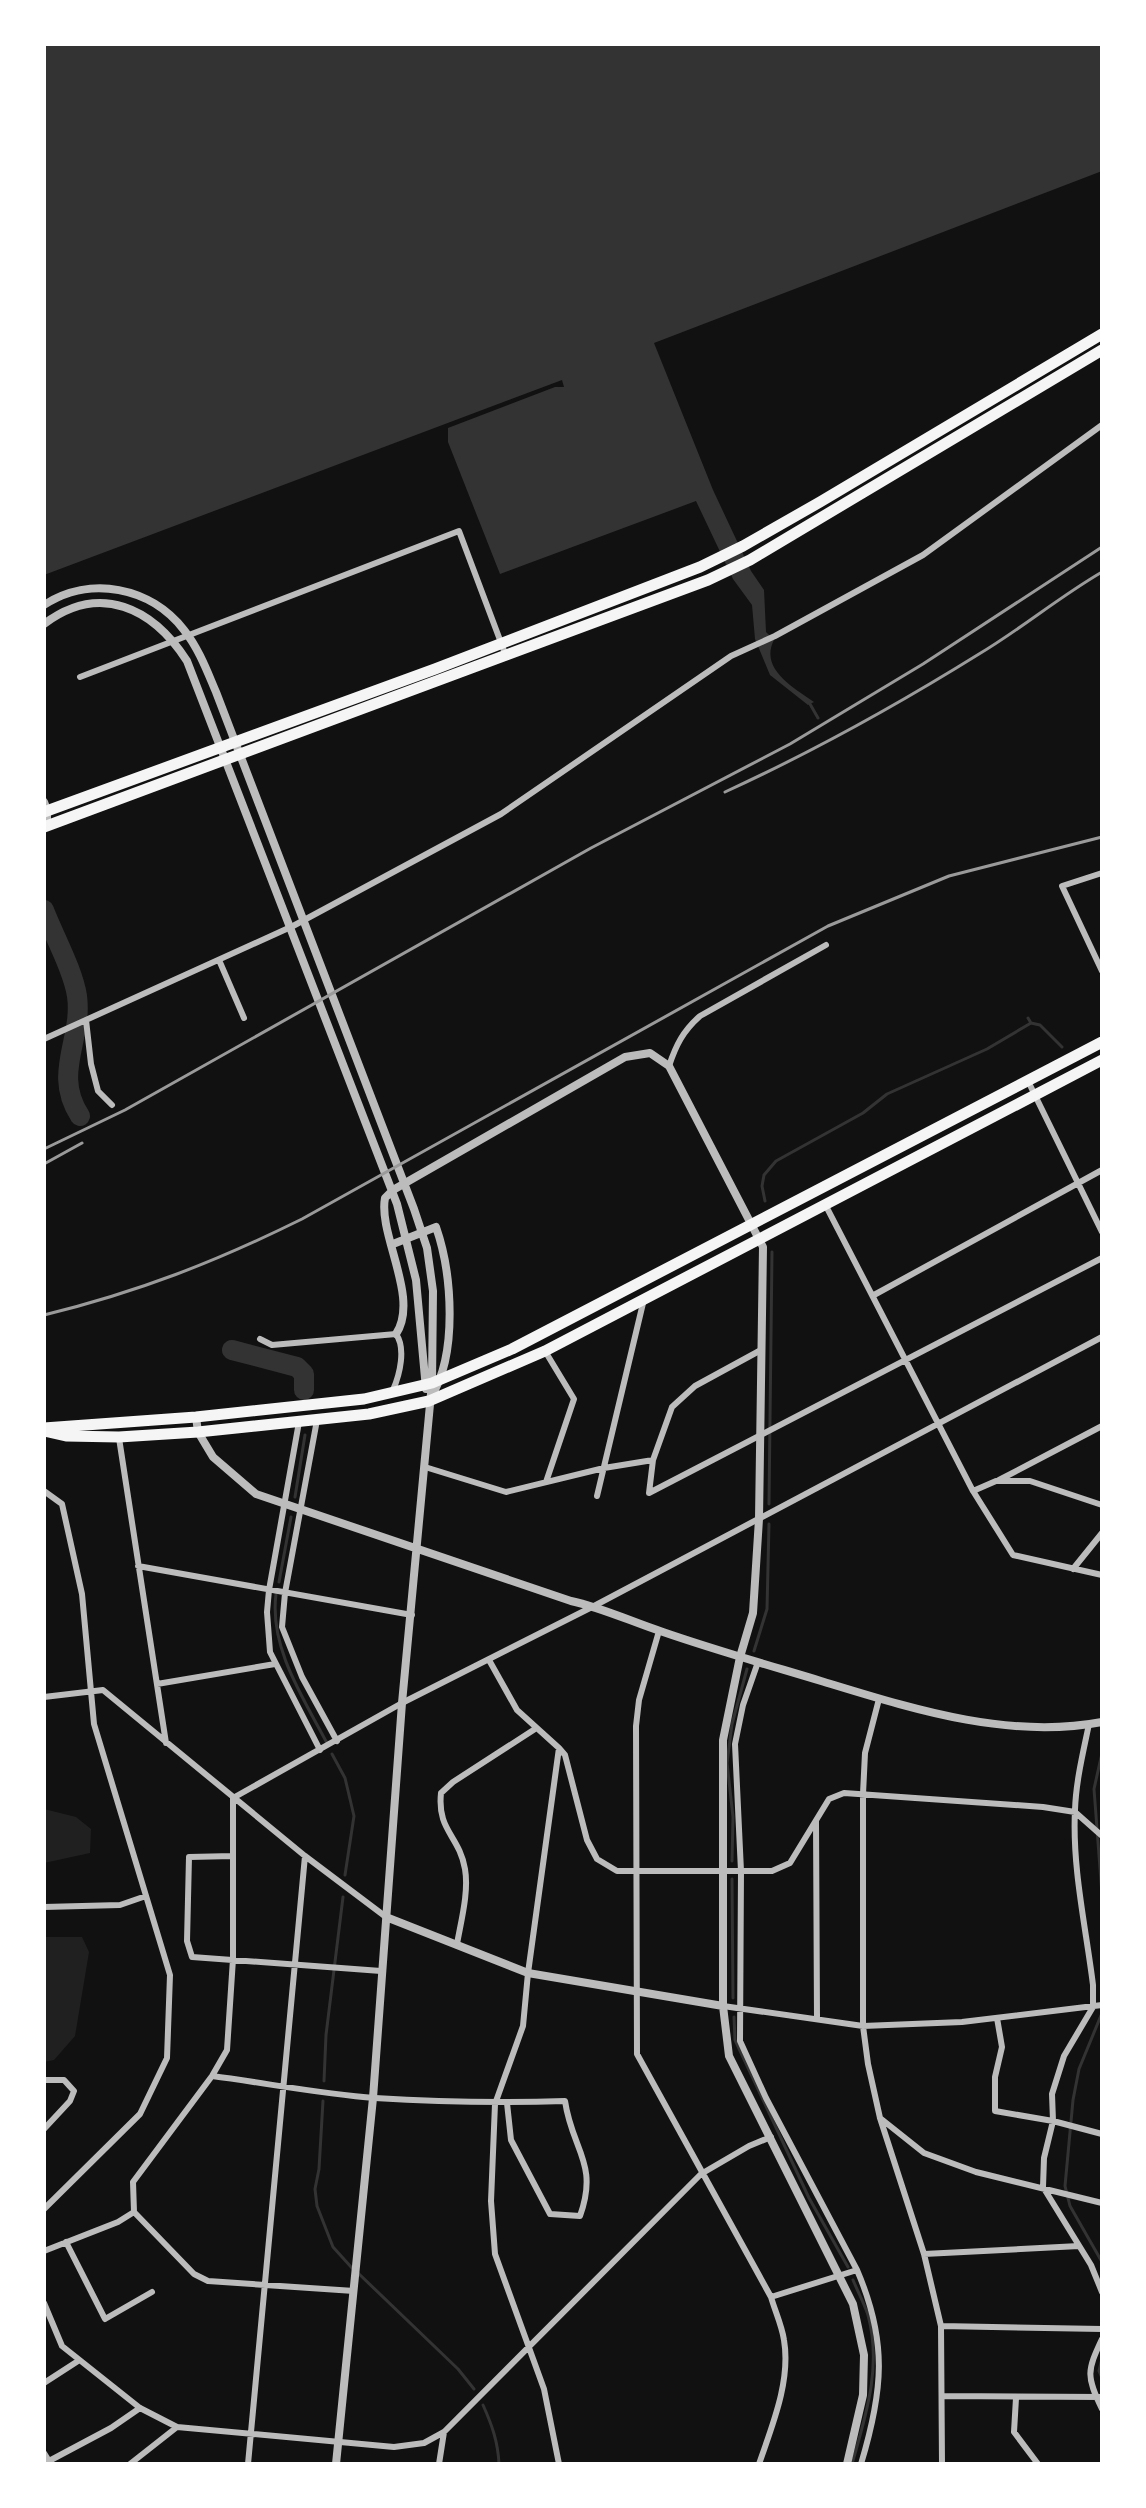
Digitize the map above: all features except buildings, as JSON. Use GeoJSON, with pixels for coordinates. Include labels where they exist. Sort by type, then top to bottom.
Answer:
{"type":"FeatureCollection","features":[{"type":"Feature","properties":{"kind":"highway"},"geometry":{"type":"LineString","coordinates":[[45,808],[700,567],[743,546],[1102,334]]}},
{"type":"Feature","properties":{"kind":"highway"},"geometry":{"type":"LineString","coordinates":[[45,826],[708,580],[750,560],[1102,350]]}},
{"type":"Feature","properties":{"kind":"highway"},"geometry":{"type":"LineString","coordinates":[[44,1430],[317,1405],[392,1393],[433,1382],[512,1349],[1102,1042]]}},
{"type":"Feature","properties":{"kind":"highway"},"geometry":{"type":"LineString","coordinates":[[44,1430],[66,1436],[119,1437],[198,1432],[369,1414],[429,1401],[545,1351],[1102,1060]]}},
{"type":"Feature","properties":{"kind":"street"},"geometry":{"type":"LineString","coordinates":[[44,1039],[293,926],[501,814],[731,656],[775,636],[923,555],[1102,425]]}},
{"type":"Feature","properties":{"kind":"street"},"geometry":{"type":"LineString","coordinates":[[80,677],[459,531],[506,656]]}},
{"type":"Feature","properties":{"kind":"street"},"geometry":{"type":"LineString","coordinates":[[44,605],[70,591],[101,588],[126,591],[163,608],[183,628],[206,668],[414,1209],[431,1270],[433,1382]]}},
{"type":"Feature","properties":{"kind":"street"},"geometry":{"type":"LineString","coordinates":[[44,624],[72,607],[103,603],[134,611],[158,626],[179,648],[191,669],[397,1204],[416,1280],[433,1382]]}},
{"type":"Feature","properties":{"kind":"street"},"geometry":{"type":"LineString","coordinates":[[45,808],[45,826]]}},
{"type":"Feature","properties":{"kind":"street"},"geometry":{"type":"LineString","coordinates":[[1102,873],[1062,886],[1102,971]]}},
{"type":"Feature","properties":{"kind":"street"},"geometry":{"type":"LineString","coordinates":[[669,1066],[676,1043],[700,1016],[826,945]]}},
{"type":"Feature","properties":{"kind":"street"},"geometry":{"type":"LineString","coordinates":[[219,960],[244,1018]]}},
{"type":"Feature","properties":{"kind":"street"},"geometry":{"type":"LineString","coordinates":[[86,1020],[91,1064],[98,1091],[112,1105]]}},
{"type":"Feature","properties":{"kind":"street"},"geometry":{"type":"LineString","coordinates":[[396,1334],[401,1324],[401,1287],[383,1205],[393,1190],[625,1057],[650,1053],[669,1066],[763,1247],[759,1519],[753,1613],[740,1657],[723,1740],[723,2006],[729,2056],[853,2304],[864,2355],[863,2395],[847,2464]]}},
{"type":"Feature","properties":{"kind":"street"},"geometry":{"type":"LineString","coordinates":[[1028,1081],[1102,1232]]}},
{"type":"Feature","properties":{"kind":"street"},"geometry":{"type":"LineString","coordinates":[[874,1295],[1102,1170]]}},
{"type":"Feature","properties":{"kind":"street"},"geometry":{"type":"LineString","coordinates":[[825,1204],[973,1491],[1013,1555],[1102,1575]]}},
{"type":"Feature","properties":{"kind":"street"},"geometry":{"type":"LineString","coordinates":[[336,2464],[373,2098],[402,1703],[429,1401],[447,1342],[448,1274],[436,1227],[393,1244]]}},
{"type":"Feature","properties":{"kind":"street"},"geometry":{"type":"LineString","coordinates":[[761,1350],[695,1386],[672,1407],[653,1460],[649,1493],[1102,1258]]}},
{"type":"Feature","properties":{"kind":"street"},"geometry":{"type":"LineString","coordinates":[[597,1496],[644,1299]]}},
{"type":"Feature","properties":{"kind":"street"},"geometry":{"type":"LineString","coordinates":[[260,1339],[272,1345],[396,1334]]}},
{"type":"Feature","properties":{"kind":"street"},"geometry":{"type":"LineString","coordinates":[[392,1393],[400,1366],[401,1343],[396,1334]]}},
{"type":"Feature","properties":{"kind":"street"},"geometry":{"type":"LineString","coordinates":[[233,1798],[402,1703],[594,1606],[1102,1337]]}},
{"type":"Feature","properties":{"kind":"street"},"geometry":{"type":"LineString","coordinates":[[545,1351],[574,1399],[546,1483]]}},
{"type":"Feature","properties":{"kind":"street"},"geometry":{"type":"LineString","coordinates":[[196,1417],[198,1432],[213,1457],[256,1494],[418,1550],[594,1606],[659,1631],[879,1699],[962,1719],[1022,1726],[1095,1723],[1078,1774],[1075,1812],[1075,1846],[1093,1985],[1093,2007],[1064,2056],[1052,2094],[1053,2121],[1044,2158],[1043,2187],[1091,2265],[1102,2292]]}},
{"type":"Feature","properties":{"kind":"street"},"geometry":{"type":"LineString","coordinates":[[317,1420],[285,1593],[282,1627],[289,1651],[337,1741]]}},
{"type":"Feature","properties":{"kind":"street"},"geometry":{"type":"LineString","coordinates":[[299,1422],[267,1612],[270,1652],[320,1750]]}},
{"type":"Feature","properties":{"kind":"street"},"geometry":{"type":"LineString","coordinates":[[973,1491],[1102,1426]]}},
{"type":"Feature","properties":{"kind":"street"},"geometry":{"type":"LineString","coordinates":[[119,1437],[166,1743]]}},
{"type":"Feature","properties":{"kind":"street"},"geometry":{"type":"LineString","coordinates":[[425,1467],[506,1492],[604,1468],[653,1460]]}},
{"type":"Feature","properties":{"kind":"street"},"geometry":{"type":"LineString","coordinates":[[996,1481],[1030,1481],[1102,1505]]}},
{"type":"Feature","properties":{"kind":"street"},"geometry":{"type":"LineString","coordinates":[[44,1491],[62,1504],[82,1594],[94,1724],[170,1975],[167,2058],[140,2114],[44,2209]]}},
{"type":"Feature","properties":{"kind":"street"},"geometry":{"type":"LineString","coordinates":[[1073,1569],[1102,1533]]}},
{"type":"Feature","properties":{"kind":"street"},"geometry":{"type":"LineString","coordinates":[[138,1566],[412,1615]]}},
{"type":"Feature","properties":{"kind":"street"},"geometry":{"type":"LineString","coordinates":[[659,1631],[639,1700],[636,1726],[637,2054],[771,2297],[784,2340],[785,2369],[776,2414],[759,2464]]}},
{"type":"Feature","properties":{"kind":"street"},"geometry":{"type":"LineString","coordinates":[[489,1660],[517,1710],[565,1755],[587,1840],[597,1859],[617,1871],[772,1871],[790,1863],[829,1799],[844,1793],[1075,1812],[1101,1834],[1102,1845]]}},
{"type":"Feature","properties":{"kind":"street"},"geometry":{"type":"LineString","coordinates":[[758,1662],[743,1705],[735,1744],[741,1871],[740,2041],[766,2098],[857,2270],[873,2317],[880,2350],[879,2398],[861,2464]]}},
{"type":"Feature","properties":{"kind":"street"},"geometry":{"type":"LineString","coordinates":[[157,1684],[275,1664]]}},
{"type":"Feature","properties":{"kind":"street"},"geometry":{"type":"LineString","coordinates":[[44,1697],[103,1690],[305,1856],[386,1917],[528,1973],[863,2026],[962,2022],[1102,2005]]}},
{"type":"Feature","properties":{"kind":"street"},"geometry":{"type":"LineString","coordinates":[[879,1699],[865,1753],[863,2026],[880,2118],[924,2254],[941,2326],[944,2396],[942,2464]]}},
{"type":"Feature","properties":{"kind":"street"},"geometry":{"type":"LineString","coordinates":[[457,1944],[463,1911],[465,1870],[456,1840],[444,1826],[441,1793],[535,1729]]}},
{"type":"Feature","properties":{"kind":"street"},"geometry":{"type":"LineString","coordinates":[[559,1748],[523,2026],[495,2104],[491,2201],[495,2254],[544,2389],[559,2464]]}},
{"type":"Feature","properties":{"kind":"street"},"geometry":{"type":"LineString","coordinates":[[233,1798],[233,1959],[227,2050],[212,2076],[133,2182],[134,2212],[194,2274],[208,2281],[354,2291]]}},
{"type":"Feature","properties":{"kind":"street"},"geometry":{"type":"LineString","coordinates":[[816,1817],[817,2019]]}},
{"type":"Feature","properties":{"kind":"street"},"geometry":{"type":"LineString","coordinates":[[233,1856],[189,1857],[187,1941],[192,1957],[381,1971]]}},
{"type":"Feature","properties":{"kind":"street"},"geometry":{"type":"LineString","coordinates":[[248,2464],[305,1856]]}},
{"type":"Feature","properties":{"kind":"street"},"geometry":{"type":"LineString","coordinates":[[44,1907],[120,1905],[146,1896]]}},
{"type":"Feature","properties":{"kind":"street"},"geometry":{"type":"LineString","coordinates":[[997,2018],[1002,2047],[995,2077],[995,2111],[1053,2121],[1102,2134]]}},
{"type":"Feature","properties":{"kind":"street"},"geometry":{"type":"LineString","coordinates":[[212,2076],[373,2098],[495,2104],[507,2103],[565,2101],[568,2124],[587,2164],[588,2181],[580,2216],[550,2214],[511,2140],[507,2103]]}},
{"type":"Feature","properties":{"kind":"street"},"geometry":{"type":"LineString","coordinates":[[44,2080],[64,2080],[74,2091],[70,2101],[44,2129]]}},
{"type":"Feature","properties":{"kind":"street"},"geometry":{"type":"LineString","coordinates":[[880,2118],[924,2153],[976,2172],[1102,2203]]}},
{"type":"Feature","properties":{"kind":"street"},"geometry":{"type":"LineString","coordinates":[[45,2309],[62,2346],[78,2361],[140,2408],[177,2427],[338,2444],[394,2447],[424,2443],[444,2432],[701,2174],[771,2137]]}},
{"type":"Feature","properties":{"kind":"street"},"geometry":{"type":"LineString","coordinates":[[44,2251],[118,2222],[134,2212]]}},
{"type":"Feature","properties":{"kind":"street"},"geometry":{"type":"LineString","coordinates":[[66,2242],[105,2319],[152,2292]]}},
{"type":"Feature","properties":{"kind":"street"},"geometry":{"type":"LineString","coordinates":[[924,2254],[1079,2246]]}},
{"type":"Feature","properties":{"kind":"street"},"geometry":{"type":"LineString","coordinates":[[771,2297],[857,2270]]}},
{"type":"Feature","properties":{"kind":"street"},"geometry":{"type":"LineString","coordinates":[[941,2326],[1102,2329]]}},
{"type":"Feature","properties":{"kind":"street"},"geometry":{"type":"LineString","coordinates":[[1102,2339],[1089,2367],[1089,2381],[1100,2398],[1102,2409]]}},
{"type":"Feature","properties":{"kind":"street"},"geometry":{"type":"LineString","coordinates":[[44,2383],[78,2361]]}},
{"type":"Feature","properties":{"kind":"street"},"geometry":{"type":"LineString","coordinates":[[944,2396],[1100,2398]]}},
{"type":"Feature","properties":{"kind":"street"},"geometry":{"type":"LineString","coordinates":[[1016,2398],[1014,2432],[1038,2464]]}},
{"type":"Feature","properties":{"kind":"street"},"geometry":{"type":"LineString","coordinates":[[44,2453],[49,2461],[111,2428],[140,2408]]}},
{"type":"Feature","properties":{"kind":"street"},"geometry":{"type":"LineString","coordinates":[[130,2464],[177,2427]]}},
{"type":"Feature","properties":{"kind":"street"},"geometry":{"type":"LineString","coordinates":[[439,2464],[444,2432]]}},
{"type":"Feature","properties":{"kind":"shaded area"},"geometry":{"type":"Polygon","coordinates":[[[44,44],[1102,44],[1102,171],[654,343],[713,490],[751,571],[764,590],[766,632],[774,640],[771,660],[781,677],[814,702],[808,705],[770,675],[755,639],[752,605],[733,579],[696,501],[500,574],[448,442],[448,428],[555,387],[564,387],[562,380],[44,575],[44,44]]]}},
{"type":"Feature","properties":{"kind":"shaded area"},"geometry":{"type":"Polygon","coordinates":[[[44,894],[74,984],[68,980],[44,922],[44,894]]]}},
{"type":"Feature","properties":{"kind":"shaded area"},"geometry":{"type":"Polygon","coordinates":[[[44,1809],[76,1817],[91,1829],[90,1853],[44,1863],[44,1809]]]}},
{"type":"Feature","properties":{"kind":"shaded area"},"geometry":{"type":"Polygon","coordinates":[[[44,1937],[82,1937],[89,1952],[75,2036],[54,2060],[44,2062],[44,1937]]]}},
{"type":"Feature","properties":{"kind":"waterway"},"geometry":{"type":"LineString","coordinates":[[810,704],[818,718]]}},
{"type":"Feature","properties":{"kind":"waterway"},"geometry":{"type":"LineString","coordinates":[[44,910],[77,996],[78,1012],[68,1071],[72,1100],[80,1116]]}},
{"type":"Feature","properties":{"kind":"waterway"},"geometry":{"type":"LineString","coordinates":[[1028,1018],[1031,1023],[1040,1025],[1062,1047]]}},
{"type":"Feature","properties":{"kind":"waterway"},"geometry":{"type":"LineString","coordinates":[[765,1201],[762,1186],[764,1175],[776,1161],[863,1113],[887,1094],[987,1049],[1031,1023]]}},
{"type":"Feature","properties":{"kind":"waterway"},"geometry":{"type":"LineString","coordinates":[[769,1504],[772,1252]]}},
{"type":"Feature","properties":{"kind":"waterway"},"geometry":{"type":"LineString","coordinates":[[232,1350],[297,1367],[304,1374],[304,1390]]}},
{"type":"Feature","properties":{"kind":"waterway"},"geometry":{"type":"LineString","coordinates":[[295,1497],[305,1435]]}},
{"type":"Feature","properties":{"kind":"waterway"},"geometry":{"type":"LineString","coordinates":[[279,1582],[291,1517]]}},
{"type":"Feature","properties":{"kind":"waterway"},"geometry":{"type":"LineString","coordinates":[[754,1651],[767,1609],[769,1524]]}},
{"type":"Feature","properties":{"kind":"waterway"},"geometry":{"type":"LineString","coordinates":[[276,1594],[275,1614],[283,1653],[328,1745]]}},
{"type":"Feature","properties":{"kind":"waterway"},"geometry":{"type":"LineString","coordinates":[[732,1861],[733,1817],[727,1763],[732,1724],[747,1669]]}},
{"type":"Feature","properties":{"kind":"waterway"},"geometry":{"type":"LineString","coordinates":[[1102,1753],[1094,1789],[1102,1895]]}},
{"type":"Feature","properties":{"kind":"waterway"},"geometry":{"type":"LineString","coordinates":[[332,1754],[345,1778],[354,1816],[345,1875]]}},
{"type":"Feature","properties":{"kind":"waterway"},"geometry":{"type":"LineString","coordinates":[[732,1879],[733,1998]]}},
{"type":"Feature","properties":{"kind":"waterway"},"geometry":{"type":"LineString","coordinates":[[324,2081],[326,2035],[343,1897]]}},
{"type":"Feature","properties":{"kind":"waterway"},"geometry":{"type":"LineString","coordinates":[[1102,2013],[1079,2069],[1065,2186],[1070,2206],[1102,2262]]}},
{"type":"Feature","properties":{"kind":"waterway"},"geometry":{"type":"LineString","coordinates":[[734,2017],[735,2040],[809,2198],[848,2267]]}},
{"type":"Feature","properties":{"kind":"waterway"},"geometry":{"type":"LineString","coordinates":[[323,2101],[315,2189],[317,2206],[333,2247],[352,2268]]}},
{"type":"Feature","properties":{"kind":"waterway"},"geometry":{"type":"LineString","coordinates":[[358,2273],[458,2369],[474,2389]]}},
{"type":"Feature","properties":{"kind":"waterway"},"geometry":{"type":"LineString","coordinates":[[852,2464],[873,2372],[868,2315],[853,2280]]}},
{"type":"Feature","properties":{"kind":"waterway"},"geometry":{"type":"LineString","coordinates":[[1102,2358],[1099,2371],[1102,2378]]}},
{"type":"Feature","properties":{"kind":"waterway"},"geometry":{"type":"LineString","coordinates":[[483,2405],[494,2434],[499,2464]]}},
{"type":"Feature","properties":{"kind":"railway"},"geometry":{"type":"LineString","coordinates":[[44,1149],[125,1110],[591,848],[790,744],[923,664],[1102,547]]}},
{"type":"Feature","properties":{"kind":"railway"},"geometry":{"type":"LineString","coordinates":[[725,792],[822,744],[917,691],[995,644],[1102,572]]}},
{"type":"Feature","properties":{"kind":"railway"},"geometry":{"type":"LineString","coordinates":[[44,1315],[176,1274],[302,1219],[828,926],[949,876],[1102,837]]}},
{"type":"Feature","properties":{"kind":"railway"},"geometry":{"type":"LineString","coordinates":[[44,1164],[82,1143]]}}]}
